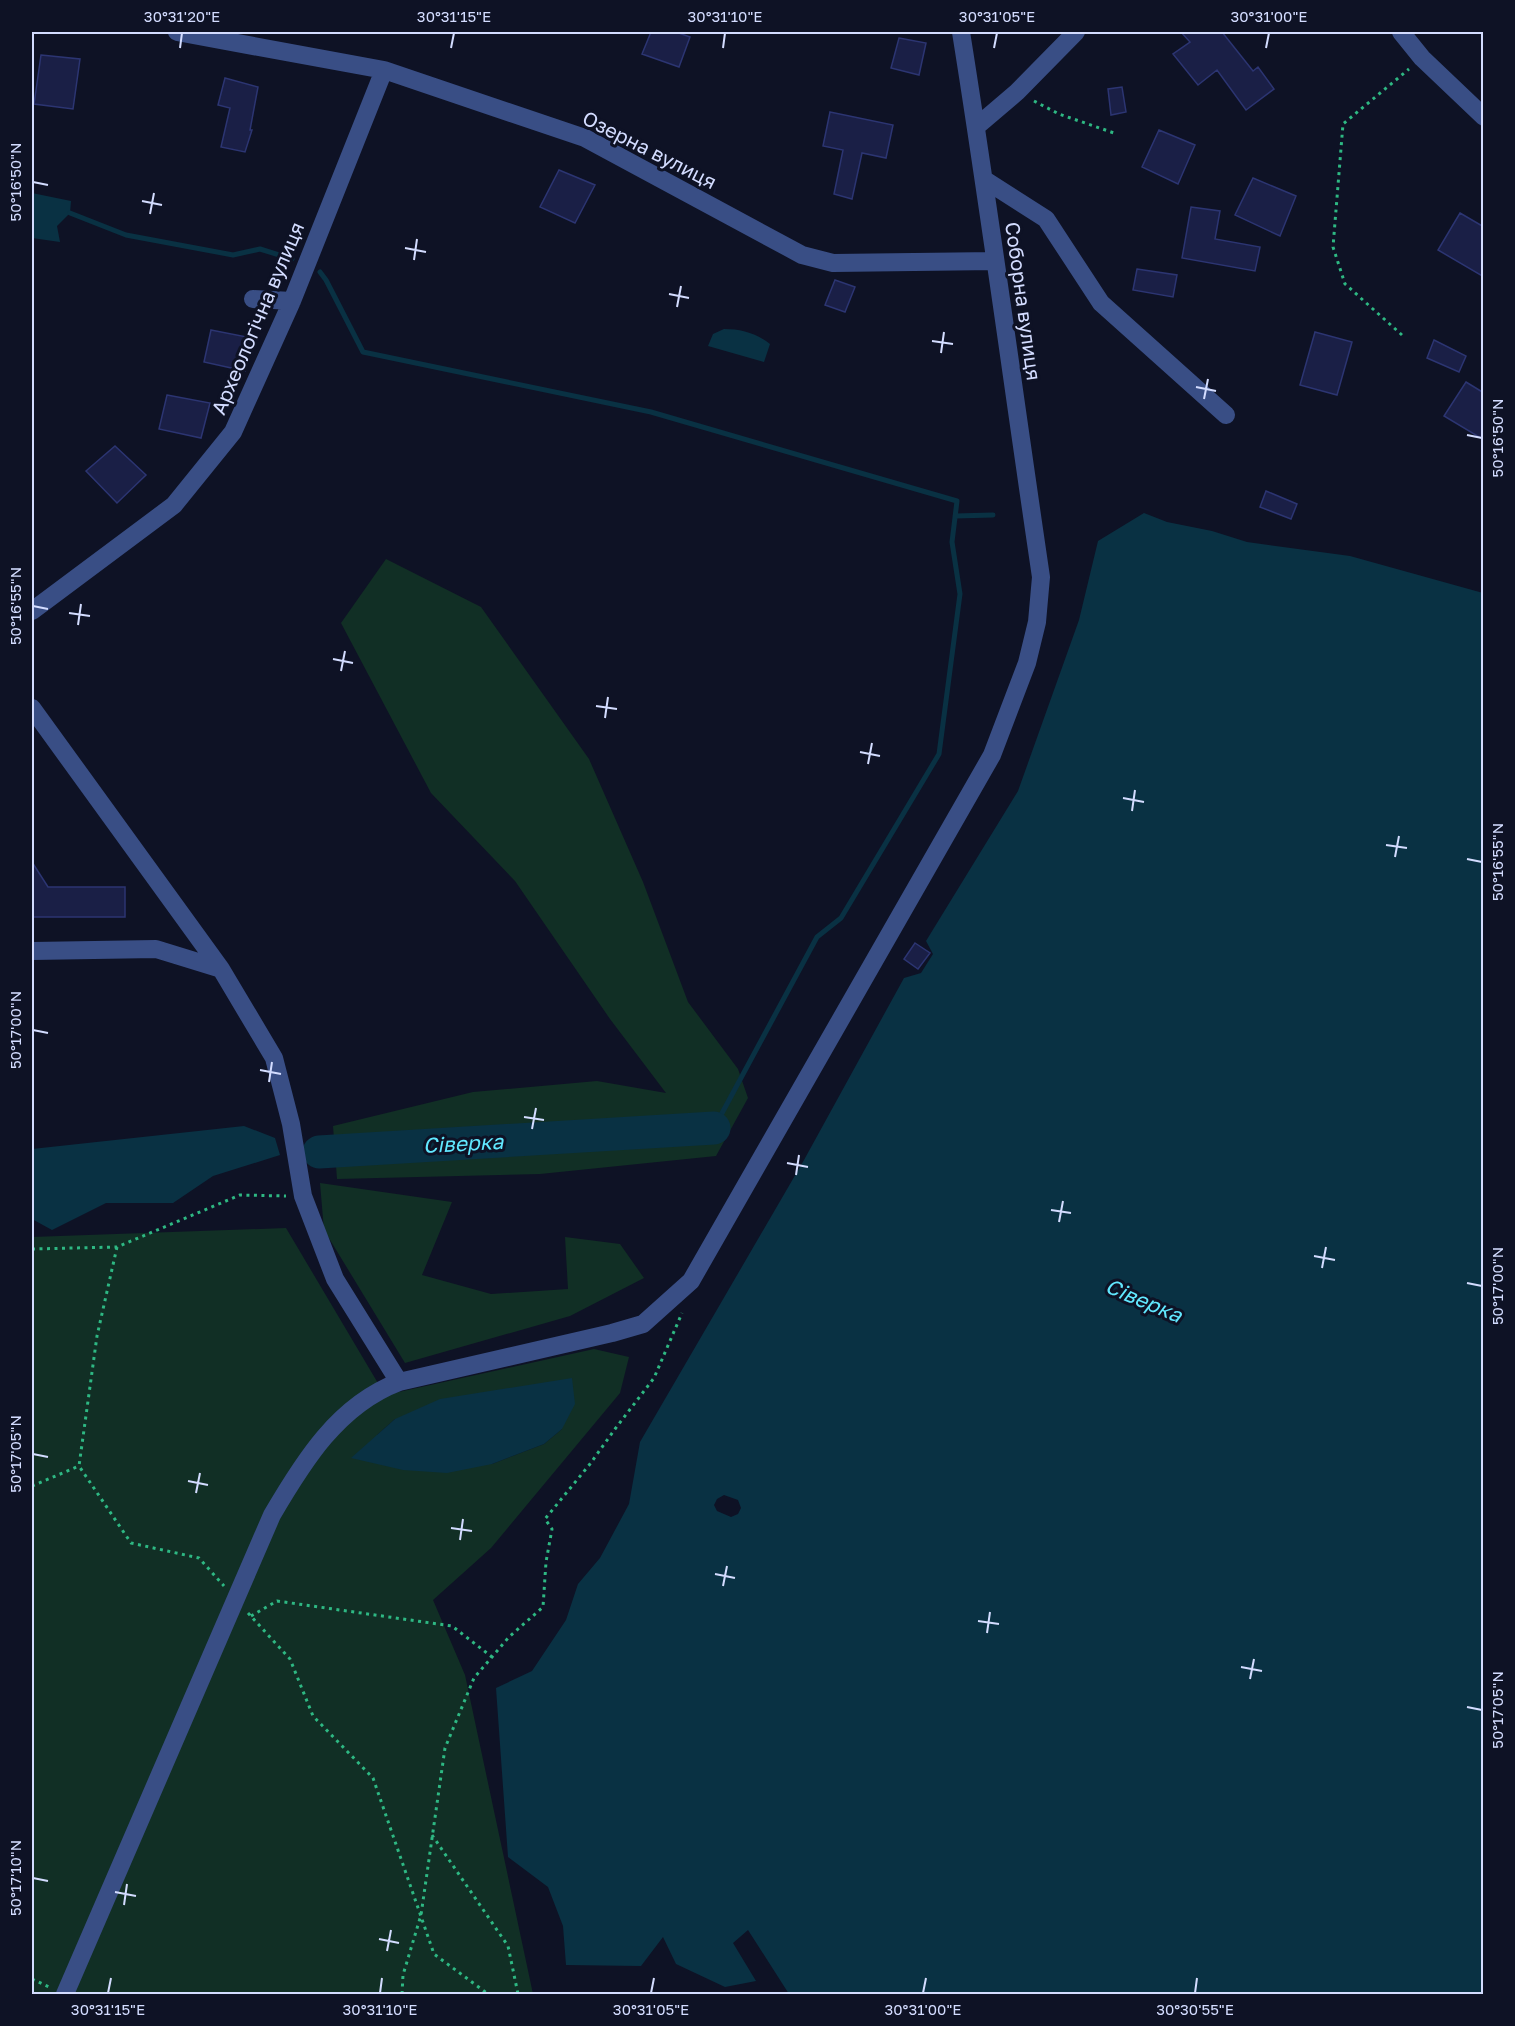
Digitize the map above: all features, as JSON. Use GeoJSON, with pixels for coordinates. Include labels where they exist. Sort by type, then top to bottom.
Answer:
{"type":"FeatureCollection","features":[{"type":"Feature","properties":{"kind":"street","name":"Озерна вулиця"},"geometry":{"type":"LineString","coordinates":[[177,32],[384,70],[585,138],[802,255],[833,263],[995,261]]}},
{"type":"Feature","properties":{"kind":"street","name":"Соборна вулиця"},"geometry":{"type":"LineString","coordinates":[[66,1995],[272,1515],[301,1466],[341,1418],[381,1389],[399,1382],[612,1334],[643,1324],[691,1281],[992,755],[1027,663],[1037,622],[1041,577],[995,261],[986,180],[961,32]]}},
{"type":"Feature","properties":{"kind":"street"},"geometry":{"type":"LineString","coordinates":[[976,127],[1017,92],[1076,32]]}},
{"type":"Feature","properties":{"kind":"street"},"geometry":{"type":"LineString","coordinates":[[1401,32],[1422,58],[1484,117]]}},
{"type":"Feature","properties":{"kind":"street","name":"Археологічна вулиця"},"geometry":{"type":"LineString","coordinates":[[32,611],[174,505],[234,432],[292,301],[384,70]]}},
{"type":"Feature","properties":{"kind":"street"},"geometry":{"type":"LineString","coordinates":[[986,180],[1047,219],[1101,303],[1226,415]]}},
{"type":"Feature","properties":{"kind":"street"},"geometry":{"type":"LineString","coordinates":[[253,299],[292,301]]}},
{"type":"Feature","properties":{"kind":"street"},"geometry":{"type":"LineString","coordinates":[[32,708],[221,969],[274,1058],[291,1124],[303,1196],[335,1279],[399,1382]]}},
{"type":"Feature","properties":{"kind":"street"},"geometry":{"type":"LineString","coordinates":[[32,951],[156,949],[221,969]]}},
{"type":"Feature","properties":{"kind":"path"},"geometry":{"type":"LineString","coordinates":[[1402,335],[1345,284],[1333,247],[1343,124],[1422,58]]}},
{"type":"Feature","properties":{"kind":"path"},"geometry":{"type":"LineString","coordinates":[[1017,92],[1059,114],[1114,133]]}},
{"type":"Feature","properties":{"kind":"path"},"geometry":{"type":"LineString","coordinates":[[32,1249],[117,1246],[240,1195],[303,1196]]}},
{"type":"Feature","properties":{"kind":"path"},"geometry":{"type":"LineString","coordinates":[[117,1246],[97,1336],[79,1466],[131,1543],[199,1558],[290,1659],[313,1716],[373,1778],[434,1954],[488,1995]]}},
{"type":"Feature","properties":{"kind":"path"},"geometry":{"type":"LineString","coordinates":[[402,1995],[403,1975],[421,1915],[445,1748],[474,1678],[509,1637],[543,1607],[546,1562],[552,1529],[545,1520],[654,1378],[682,1311]]}},
{"type":"Feature","properties":{"kind":"path"},"geometry":{"type":"LineString","coordinates":[[32,1486],[79,1466]]}},
{"type":"Feature","properties":{"kind":"path"},"geometry":{"type":"LineString","coordinates":[[251,1616],[277,1601],[452,1626],[492,1657]]}},
{"type":"Feature","properties":{"kind":"path"},"geometry":{"type":"LineString","coordinates":[[432,1835],[508,1946],[518,1995]]}},
{"type":"Feature","properties":{"kind":"green space"},"geometry":{"type":"Polygon","coordinates":[[[386,559],[481,607],[589,759],[643,882],[688,1002],[738,1069],[748,1098],[716,1156],[540,1174],[337,1179],[333,1126],[473,1092],[597,1081],[666,1093],[610,1019],[515,881],[431,793],[341,623],[386,559]]]}},
{"type":"Feature","properties":{"kind":"green space"},"geometry":{"type":"Polygon","coordinates":[[[320,1183],[452,1202],[422,1275],[491,1294],[568,1289],[565,1237],[620,1244],[644,1278],[570,1316],[405,1363],[324,1230],[320,1183]]]}},
{"type":"Feature","properties":{"kind":"green space"},"geometry":{"type":"Polygon","coordinates":[[[286,1228],[385,1395],[594,1349],[629,1357],[620,1393],[491,1548],[433,1600],[465,1675],[533,1994],[32,1994],[32,1237],[286,1228]],[[395,1419],[377,1435],[492,1464],[544,1444],[562,1429],[395,1419]]]}},
{"type":"Feature","properties":{"kind":"water"},"geometry":{"type":"Polygon","coordinates":[[[32,193],[71,201],[70,213],[57,226],[60,242],[32,238],[32,193]]]}},
{"type":"Feature","properties":{"kind":"water"},"geometry":{"type":"Polygon","coordinates":[[[724,329],[748,332],[770,344],[764,362],[708,346],[713,334],[724,329]]]}},
{"type":"Feature","properties":{"kind":"water"},"geometry":{"type":"Polygon","coordinates":[[[1144,513],[1167,522],[1212,531],[1247,542],[1350,556],[1483,593],[1483,1994],[789,1994],[748,1930],[733,1943],[756,1981],[725,1987],[676,1964],[663,1937],[641,1966],[566,1965],[563,1926],[548,1887],[508,1857],[496,1688],[532,1671],[566,1620],[578,1584],[600,1558],[629,1504],[640,1442],[804,1160],[904,978],[921,973],[933,954],[926,941],[1018,791],[1079,620],[1098,541],[1144,513]],[[724,1495],[717,1499],[714,1505],[717,1511],[731,1517],[738,1514],[741,1508],[738,1500],[724,1495]]]}},
{"type":"Feature","properties":{"kind":"water"},"geometry":{"type":"Polygon","coordinates":[[[244,1126],[275,1138],[280,1155],[213,1176],[173,1203],[106,1203],[52,1230],[32,1219],[32,1149],[244,1126]]]}},
{"type":"Feature","properties":{"kind":"water"},"geometry":{"type":"Polygon","coordinates":[[[572,1378],[575,1404],[562,1429],[544,1444],[492,1464],[447,1473],[403,1470],[351,1458],[395,1419],[440,1399],[572,1378]]]}},
{"type":"Feature","properties":{"kind":"building"},"geometry":{"type":"Polygon","coordinates":[[[651,32],[676,32],[690,37],[679,67],[642,54],[651,32]]]}},
{"type":"Feature","properties":{"kind":"building"},"geometry":{"type":"Polygon","coordinates":[[[1181,32],[1222,32],[1253,71],[1258,67],[1274,89],[1246,110],[1217,70],[1198,85],[1173,54],[1190,42],[1181,32]]]}},
{"type":"Feature","properties":{"kind":"building"},"geometry":{"type":"Polygon","coordinates":[[[899,38],[926,43],[919,75],[891,68],[899,38]]]}},
{"type":"Feature","properties":{"kind":"building"},"geometry":{"type":"Polygon","coordinates":[[[41,55],[80,59],[73,109],[34,104],[41,55]]]}},
{"type":"Feature","properties":{"kind":"building"},"geometry":{"type":"Polygon","coordinates":[[[225,78],[258,87],[250,130],[252,130],[245,152],[221,147],[230,108],[218,105],[225,78]]]}},
{"type":"Feature","properties":{"kind":"building"},"geometry":{"type":"Polygon","coordinates":[[[1122,87],[1126,112],[1111,115],[1108,89],[1122,87]]]}},
{"type":"Feature","properties":{"kind":"building"},"geometry":{"type":"Polygon","coordinates":[[[830,112],[893,125],[886,158],[862,153],[852,199],[834,194],[843,150],[823,146],[830,112]]]}},
{"type":"Feature","properties":{"kind":"building"},"geometry":{"type":"Polygon","coordinates":[[[1159,130],[1195,145],[1178,184],[1142,167],[1159,130]]]}},
{"type":"Feature","properties":{"kind":"building"},"geometry":{"type":"Polygon","coordinates":[[[559,170],[595,185],[575,223],[540,207],[559,170]]]}},
{"type":"Feature","properties":{"kind":"building"},"geometry":{"type":"Polygon","coordinates":[[[1253,178],[1296,196],[1280,236],[1235,215],[1253,178]]]}},
{"type":"Feature","properties":{"kind":"building"},"geometry":{"type":"Polygon","coordinates":[[[1191,207],[1220,211],[1215,239],[1260,247],[1255,271],[1182,258],[1191,207]]]}},
{"type":"Feature","properties":{"kind":"building"},"geometry":{"type":"Polygon","coordinates":[[[1460,213],[1484,227],[1484,277],[1438,250],[1460,213]]]}},
{"type":"Feature","properties":{"kind":"building"},"geometry":{"type":"Polygon","coordinates":[[[1137,269],[1177,275],[1173,297],[1133,290],[1137,269]]]}},
{"type":"Feature","properties":{"kind":"building"},"geometry":{"type":"Polygon","coordinates":[[[835,280],[855,287],[845,312],[825,305],[835,280]]]}},
{"type":"Feature","properties":{"kind":"building"},"geometry":{"type":"Polygon","coordinates":[[[211,330],[252,338],[245,371],[204,362],[211,330]]]}},
{"type":"Feature","properties":{"kind":"building"},"geometry":{"type":"Polygon","coordinates":[[[1315,332],[1352,342],[1337,395],[1300,385],[1315,332]]]}},
{"type":"Feature","properties":{"kind":"building"},"geometry":{"type":"Polygon","coordinates":[[[1434,340],[1466,356],[1459,372],[1427,358],[1434,340]]]}},
{"type":"Feature","properties":{"kind":"building"},"geometry":{"type":"Polygon","coordinates":[[[1466,382],[1484,393],[1484,440],[1444,416],[1466,382]]]}},
{"type":"Feature","properties":{"kind":"building"},"geometry":{"type":"Polygon","coordinates":[[[167,395],[210,403],[201,438],[159,429],[167,395]]]}},
{"type":"Feature","properties":{"kind":"building"},"geometry":{"type":"Polygon","coordinates":[[[115,446],[146,475],[117,503],[86,471],[115,446]]]}},
{"type":"Feature","properties":{"kind":"building"},"geometry":{"type":"Polygon","coordinates":[[[1266,491],[1297,504],[1291,519],[1260,507],[1266,491]]]}},
{"type":"Feature","properties":{"kind":"building"},"geometry":{"type":"Polygon","coordinates":[[[32,862],[48,887],[125,887],[125,917],[32,917],[32,862]]]}},
{"type":"Feature","properties":{"kind":"building"},"geometry":{"type":"Polygon","coordinates":[[[915,943],[930,953],[918,969],[904,959],[915,943]]]}},
{"type":"Feature","properties":{"kind":"waterway"},"geometry":{"type":"LineString","coordinates":[[70,213],[126,235],[233,255],[260,249],[292,259]]}},
{"type":"Feature","properties":{"kind":"waterway"},"geometry":{"type":"LineString","coordinates":[[320,272],[363,352],[651,412],[957,501],[952,542],[960,594],[939,754],[841,918],[817,937],[714,1128]]}},
{"type":"Feature","properties":{"kind":"waterway"},"geometry":{"type":"LineString","coordinates":[[955,516],[993,515]]}},
{"type":"Feature","properties":{"kind":"waterway","name":"Сіверка"},"geometry":{"type":"LineString","coordinates":[[319,1152],[714,1128]]}}]}
